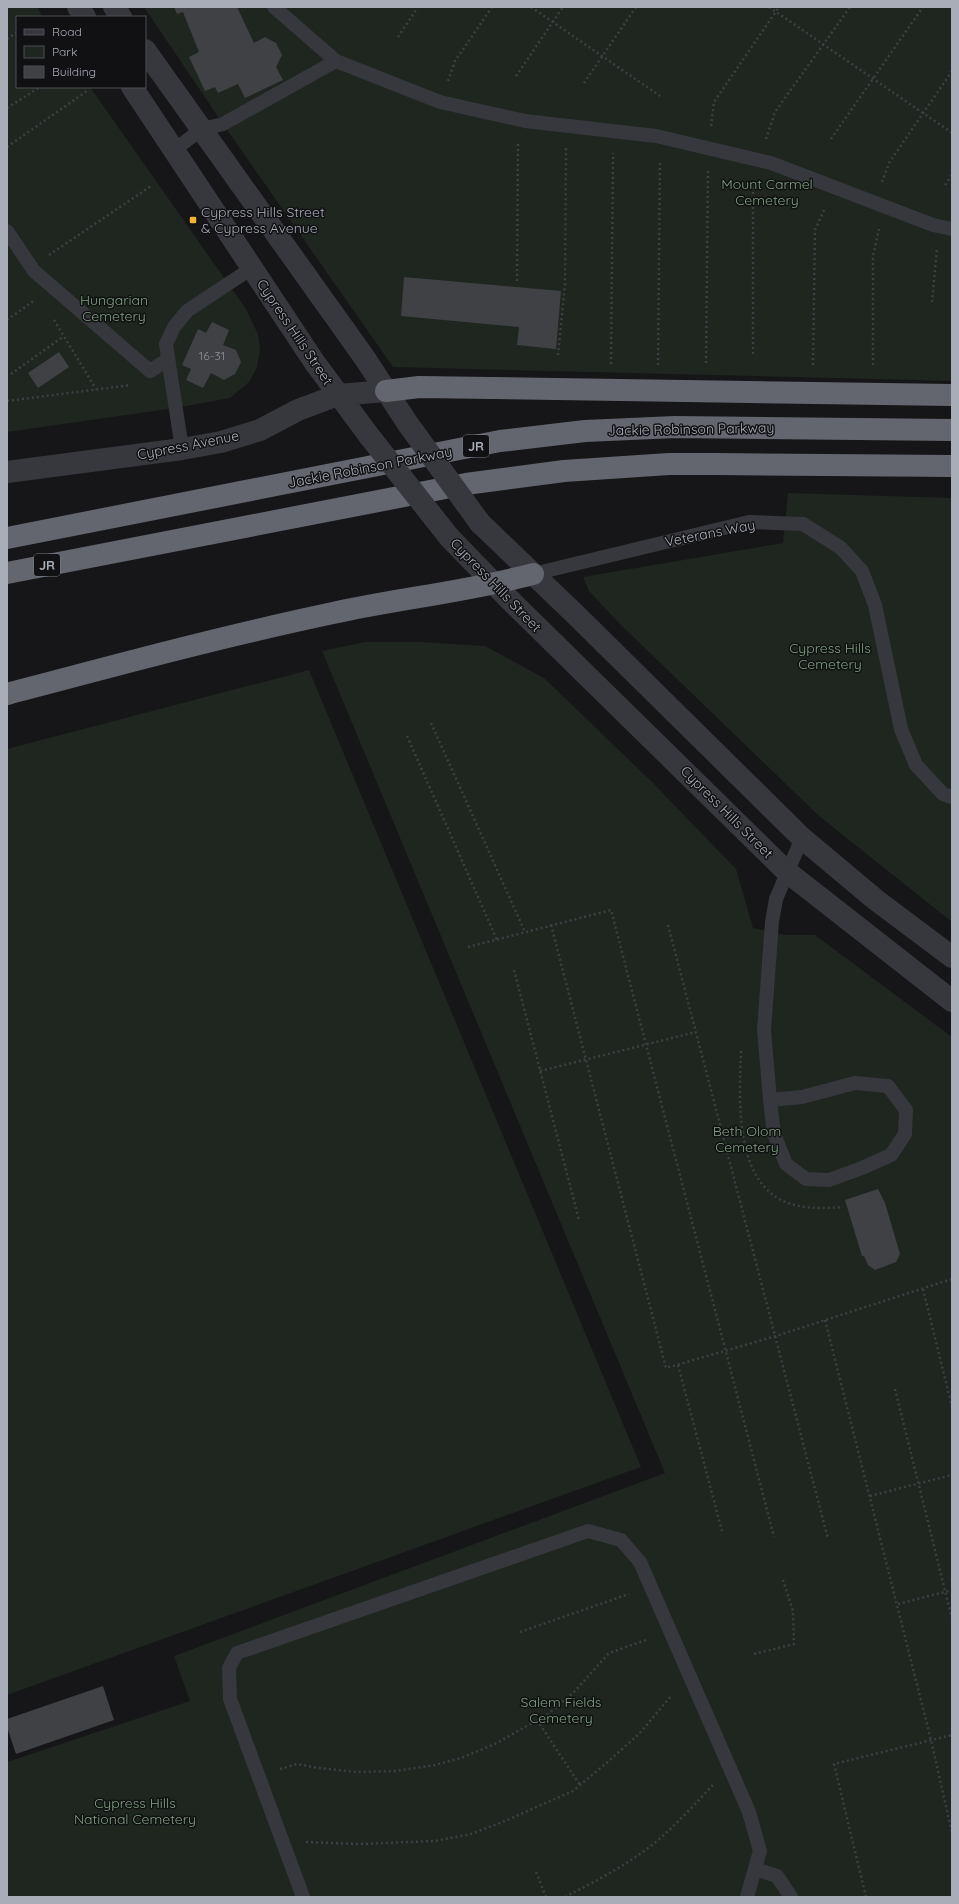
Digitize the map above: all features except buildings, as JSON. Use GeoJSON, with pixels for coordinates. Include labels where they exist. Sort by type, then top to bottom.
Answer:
{"type":"FeatureCollection","features":[{"type":"Feature","properties":{"kind":"highway"},"geometry":{"type":"LineString","coordinates":[[386,391],[420,387],[952,395]]}},
{"type":"Feature","properties":{"kind":"highway","name":"Jackie Robinson Parkway"},"geometry":{"type":"LineString","coordinates":[[7,538],[500,441],[541,436],[620,429],[675,427],[952,430]]}},
{"type":"Feature","properties":{"kind":"highway","name":"JR"},"geometry":{"type":"LineString","coordinates":[[7,573],[458,486],[564,470],[697,464],[952,466]]}},
{"type":"Feature","properties":{"kind":"highway"},"geometry":{"type":"LineString","coordinates":[[7,694],[279,624],[354,608],[494,584],[532,574]]}},
{"type":"Feature","properties":{"kind":"street"},"geometry":{"type":"LineString","coordinates":[[78,7],[84,16]]}},
{"type":"Feature","properties":{"kind":"street"},"geometry":{"type":"LineString","coordinates":[[114,7],[120,16]]}},
{"type":"Feature","properties":{"kind":"street"},"geometry":{"type":"LineString","coordinates":[[146,51],[364,357],[408,424],[480,523],[802,838],[876,900],[952,957]]}},
{"type":"Feature","properties":{"kind":"street","name":"Cypress Hills Street"},"geometry":{"type":"LineString","coordinates":[[133,88],[314,363],[449,537],[494,584],[786,871],[952,1001]]}},
{"type":"Feature","properties":{"kind":"street","name":"Cypress Avenue"},"geometry":{"type":"LineString","coordinates":[[7,472],[182,449],[221,442],[260,430],[298,410],[338,395],[386,391]]}},
{"type":"Feature","properties":{"kind":"lane"},"geometry":{"type":"LineString","coordinates":[[274,7],[336,61],[440,102],[518,120],[661,137],[771,163],[880,205],[946,227]]}},
{"type":"Feature","properties":{"kind":"lane"},"geometry":{"type":"LineString","coordinates":[[174,150],[202,129],[223,124],[336,61]]}},
{"type":"Feature","properties":{"kind":"lane"},"geometry":{"type":"LineString","coordinates":[[7,231],[31,268],[150,371],[167,360]]}},
{"type":"Feature","properties":{"kind":"lane"},"geometry":{"type":"LineString","coordinates":[[182,449],[167,360],[166,344],[174,327],[187,311],[252,268]]}},
{"type":"Feature","properties":{"kind":"lane","name":"Veterans Way"},"geometry":{"type":"LineString","coordinates":[[532,574],[749,522],[803,524],[841,548],[862,571],[875,605],[901,729],[916,765],[943,794],[952,797]]}},
{"type":"Feature","properties":{"kind":"lane"},"geometry":{"type":"LineString","coordinates":[[770,1100],[802,1097],[855,1083],[888,1086],[906,1110],[905,1134],[891,1155],[862,1168],[829,1180],[806,1179],[786,1164],[774,1134],[770,1100],[764,1030],[772,922],[776,899],[786,871],[802,838]]}},
{"type":"Feature","properties":{"kind":"lane"},"geometry":{"type":"LineString","coordinates":[[303,1897],[230,1698],[228,1668],[237,1653],[588,1531],[621,1540],[640,1562],[689,1673],[749,1812],[760,1851],[747,1897]]}},
{"type":"Feature","properties":{"kind":"lane"},"geometry":{"type":"LineString","coordinates":[[755,1869],[777,1876],[791,1897]]}},
{"type":"Feature","properties":{"kind":"path"},"geometry":{"type":"LineString","coordinates":[[413,7],[415,11]]}},
{"type":"Feature","properties":{"kind":"path"},"geometry":{"type":"LineString","coordinates":[[398,36],[418,7]]}},
{"type":"Feature","properties":{"kind":"path"},"geometry":{"type":"LineString","coordinates":[[440,102],[455,61],[492,7]]}},
{"type":"Feature","properties":{"kind":"path"},"geometry":{"type":"LineString","coordinates":[[531,7],[660,96]]}},
{"type":"Feature","properties":{"kind":"path"},"geometry":{"type":"LineString","coordinates":[[516,76],[563,7]]}},
{"type":"Feature","properties":{"kind":"path"},"geometry":{"type":"LineString","coordinates":[[584,83],[636,7]]}},
{"type":"Feature","properties":{"kind":"path"},"geometry":{"type":"LineString","coordinates":[[769,7],[952,132]]}},
{"type":"Feature","properties":{"kind":"path"},"geometry":{"type":"LineString","coordinates":[[706,363],[708,149],[714,102],[779,7]]}},
{"type":"Feature","properties":{"kind":"path"},"geometry":{"type":"LineString","coordinates":[[753,357],[756,160],[775,112],[850,7]]}},
{"type":"Feature","properties":{"kind":"path"},"geometry":{"type":"LineString","coordinates":[[831,139],[923,7]]}},
{"type":"Feature","properties":{"kind":"path"},"geometry":{"type":"LineString","coordinates":[[7,39],[16,33]]}},
{"type":"Feature","properties":{"kind":"path"},"geometry":{"type":"LineString","coordinates":[[873,365],[873,256],[888,162],[952,71]]}},
{"type":"Feature","properties":{"kind":"path"},"geometry":{"type":"LineString","coordinates":[[7,108],[38,88]]}},
{"type":"Feature","properties":{"kind":"path"},"geometry":{"type":"LineString","coordinates":[[7,147],[87,91]]}},
{"type":"Feature","properties":{"kind":"path"},"geometry":{"type":"LineString","coordinates":[[517,281],[518,120]]}},
{"type":"Feature","properties":{"kind":"path"},"geometry":{"type":"LineString","coordinates":[[558,355],[565,285],[566,126]]}},
{"type":"Feature","properties":{"kind":"path"},"geometry":{"type":"LineString","coordinates":[[611,364],[613,132]]}},
{"type":"Feature","properties":{"kind":"path"},"geometry":{"type":"LineString","coordinates":[[658,366],[661,137]]}},
{"type":"Feature","properties":{"kind":"path"},"geometry":{"type":"LineString","coordinates":[[945,185],[952,175]]}},
{"type":"Feature","properties":{"kind":"path"},"geometry":{"type":"LineString","coordinates":[[7,320],[41,297],[29,278],[31,268],[151,186]]}},
{"type":"Feature","properties":{"kind":"path"},"geometry":{"type":"LineString","coordinates":[[813,365],[815,230],[833,187]]}},
{"type":"Feature","properties":{"kind":"path"},"geometry":{"type":"LineString","coordinates":[[932,302],[946,227]]}},
{"type":"Feature","properties":{"kind":"path"},"geometry":{"type":"LineString","coordinates":[[52,316],[96,389]]}},
{"type":"Feature","properties":{"kind":"path"},"geometry":{"type":"LineString","coordinates":[[11,374],[64,336]]}},
{"type":"Feature","properties":{"kind":"path"},"geometry":{"type":"LineString","coordinates":[[7,401],[171,380]]}},
{"type":"Feature","properties":{"kind":"path"},"geometry":{"type":"LineString","coordinates":[[431,723],[525,932]]}},
{"type":"Feature","properties":{"kind":"path"},"geometry":{"type":"LineString","coordinates":[[408,736],[497,940]]}},
{"type":"Feature","properties":{"kind":"path"},"geometry":{"type":"LineString","coordinates":[[468,947],[611,910],[774,1537]]}},
{"type":"Feature","properties":{"kind":"path"},"geometry":{"type":"LineString","coordinates":[[551,925],[666,1368],[776,1336],[952,1279]]}},
{"type":"Feature","properties":{"kind":"path"},"geometry":{"type":"LineString","coordinates":[[668,925],[828,1539]]}},
{"type":"Feature","properties":{"kind":"path"},"geometry":{"type":"LineString","coordinates":[[514,970],[579,1220]]}},
{"type":"Feature","properties":{"kind":"path"},"geometry":{"type":"LineString","coordinates":[[540,1071],[696,1032]]}},
{"type":"Feature","properties":{"kind":"path"},"geometry":{"type":"LineString","coordinates":[[923,1289],[952,1407]]}},
{"type":"Feature","properties":{"kind":"path"},"geometry":{"type":"LineString","coordinates":[[825,1320],[931,1740],[952,1833]]}},
{"type":"Feature","properties":{"kind":"path"},"geometry":{"type":"LineString","coordinates":[[678,1365],[722,1530]]}},
{"type":"Feature","properties":{"kind":"path"},"geometry":{"type":"LineString","coordinates":[[895,1389],[952,1619]]}},
{"type":"Feature","properties":{"kind":"path"},"geometry":{"type":"LineString","coordinates":[[870,1496],[952,1475]]}},
{"type":"Feature","properties":{"kind":"path"},"geometry":{"type":"LineString","coordinates":[[754,1654],[794,1644],[793,1611],[782,1577]]}},
{"type":"Feature","properties":{"kind":"path"},"geometry":{"type":"LineString","coordinates":[[520,1632],[651,1586]]}},
{"type":"Feature","properties":{"kind":"path"},"geometry":{"type":"LineString","coordinates":[[898,1604],[952,1590]]}},
{"type":"Feature","properties":{"kind":"path"},"geometry":{"type":"LineString","coordinates":[[281,1768],[297,1764],[357,1772],[396,1771],[434,1765],[460,1758],[495,1744],[548,1714],[574,1692],[609,1653],[670,1632]]}},
{"type":"Feature","properties":{"kind":"path"},"geometry":{"type":"LineString","coordinates":[[282,1841],[359,1844],[435,1841],[471,1834],[505,1821],[560,1797],[580,1785],[639,1734],[689,1673]]}},
{"type":"Feature","properties":{"kind":"path"},"geometry":{"type":"LineString","coordinates":[[537,1720],[580,1785]]}},
{"type":"Feature","properties":{"kind":"path"},"geometry":{"type":"LineString","coordinates":[[866,1897],[834,1764],[952,1735]]}},
{"type":"Feature","properties":{"kind":"path"},"geometry":{"type":"LineString","coordinates":[[565,1897],[599,1880],[635,1857],[665,1834],[730,1768]]}},
{"type":"Feature","properties":{"kind":"path"},"geometry":{"type":"LineString","coordinates":[[536,1872],[546,1897]]}},
{"type":"Feature","properties":{"kind":"green space","name":"Hungarian Cemetery"},"geometry":{"type":"Polygon","coordinates":[[[7,7],[37,7],[42,16],[16,16],[16,88],[91,88],[246,309],[258,334],[260,350],[257,367],[249,382],[230,398],[175,408],[7,432],[7,7]]]}},
{"type":"Feature","properties":{"kind":"green space","name":"Mount Carmel Cemetery"},"geometry":{"type":"Polygon","coordinates":[[[144,7],[952,7],[952,381],[393,367],[223,124],[144,7]]]}},
{"type":"Feature","properties":{"kind":"green space","name":"Cypress Hills Cemetery"},"geometry":{"type":"Polygon","coordinates":[[[788,493],[952,498],[952,922],[819,816],[619,623],[589,591],[583,577],[783,543],[788,493]]]}},
{"type":"Feature","properties":{"kind":"green space","name":"Beth Olom Cemetery"},"geometry":{"type":"Polygon","coordinates":[[[365,642],[419,642],[485,646],[544,678],[651,781],[736,869],[753,928],[785,935],[815,935],[952,1037],[952,1897],[7,1897],[7,1762],[190,1701],[174,1656],[665,1473],[322,651],[365,642]]]}},
{"type":"Feature","properties":{"kind":"green space"},"geometry":{"type":"Polygon","coordinates":[[[309,670],[641,1467],[7,1695],[7,749],[309,670]]]}},
{"type":"Feature","properties":{"kind":"place","name":"Cypress Hills Street & Cypress Avenue"},"geometry":{"type":"Point","coordinates":[193,220]}},
{"type":"Feature","properties":{"kind":"park label","name":"Salem Fields Cemetery"},"geometry":{"type":"Point","coordinates":[561,1710]}},
{"type":"Feature","properties":{"kind":"park label","name":"Cypress Hills National Cemetery"},"geometry":{"type":"Point","coordinates":[135,1812]}}]}
